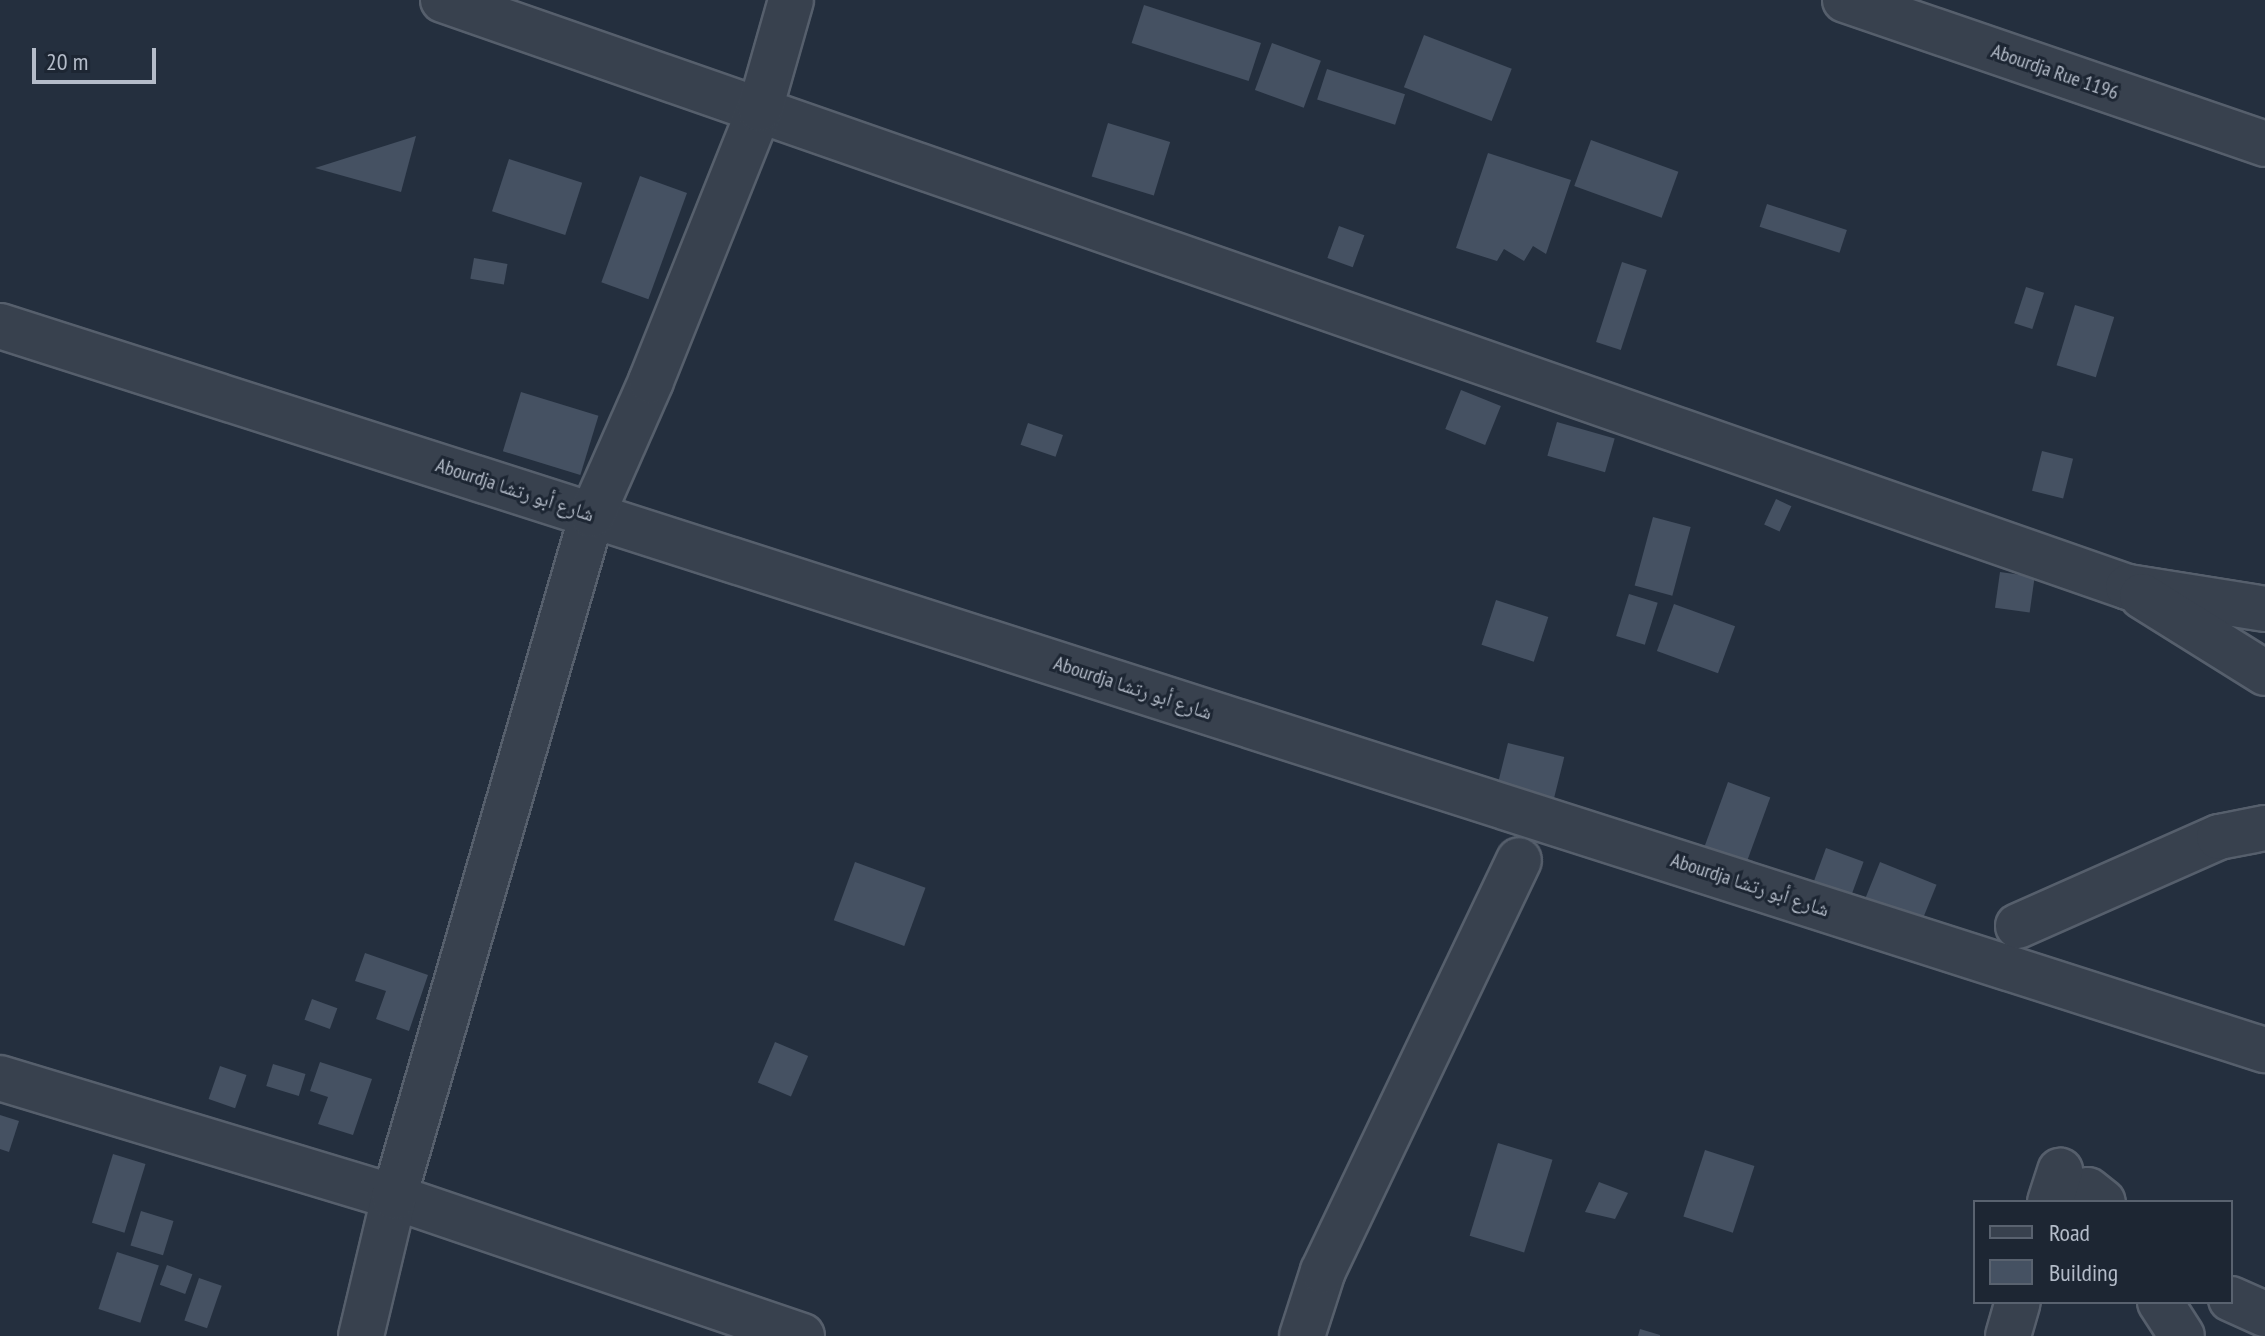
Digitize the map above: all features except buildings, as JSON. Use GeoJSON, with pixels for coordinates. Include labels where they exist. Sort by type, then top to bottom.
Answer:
{"type":"FeatureCollection","features":[{"type":"Feature","properties":{"kind":"street"},"geometry":{"type":"LineString","coordinates":[[443,0],[2128,587],[2265,609]]}},
{"type":"Feature","properties":{"kind":"street"},"geometry":{"type":"LineString","coordinates":[[361,1336],[394,1197],[592,515],[651,381],[760,109],[791,0]]}},
{"type":"Feature","properties":{"kind":"street","name":"Abourdja Rue 1196"},"geometry":{"type":"LineString","coordinates":[[1845,0],[2265,144]]}},
{"type":"Feature","properties":{"kind":"street","name":"Abourdja شارع أبو رتشا"},"geometry":{"type":"LineString","coordinates":[[0,326],[2265,1050]]}},
{"type":"Feature","properties":{"kind":"street"},"geometry":{"type":"LineString","coordinates":[[2128,587],[2265,673]]}},
{"type":"Feature","properties":{"kind":"street"},"geometry":{"type":"LineString","coordinates":[[2018,926],[2219,837],[2265,828]]}},
{"type":"Feature","properties":{"kind":"street"},"geometry":{"type":"LineString","coordinates":[[1302,1336],[1323,1271],[1519,860]]}},
{"type":"Feature","properties":{"kind":"street"},"geometry":{"type":"LineString","coordinates":[[0,1078],[394,1197],[802,1336]]}},
{"type":"Feature","properties":{"kind":"street"},"geometry":{"type":"LineString","coordinates":[[2095,1200],[2088,1190],[2100,1200]]}},
{"type":"Feature","properties":{"kind":"street"},"geometry":{"type":"LineString","coordinates":[[2233,1300],[2265,1314]]}},
{"type":"Feature","properties":{"kind":"street"},"geometry":{"type":"LineString","coordinates":[[2008,1336],[2017,1304]]}},
{"type":"Feature","properties":{"kind":"street"},"geometry":{"type":"LineString","coordinates":[[2161,1304],[2182,1336]]}}]}
